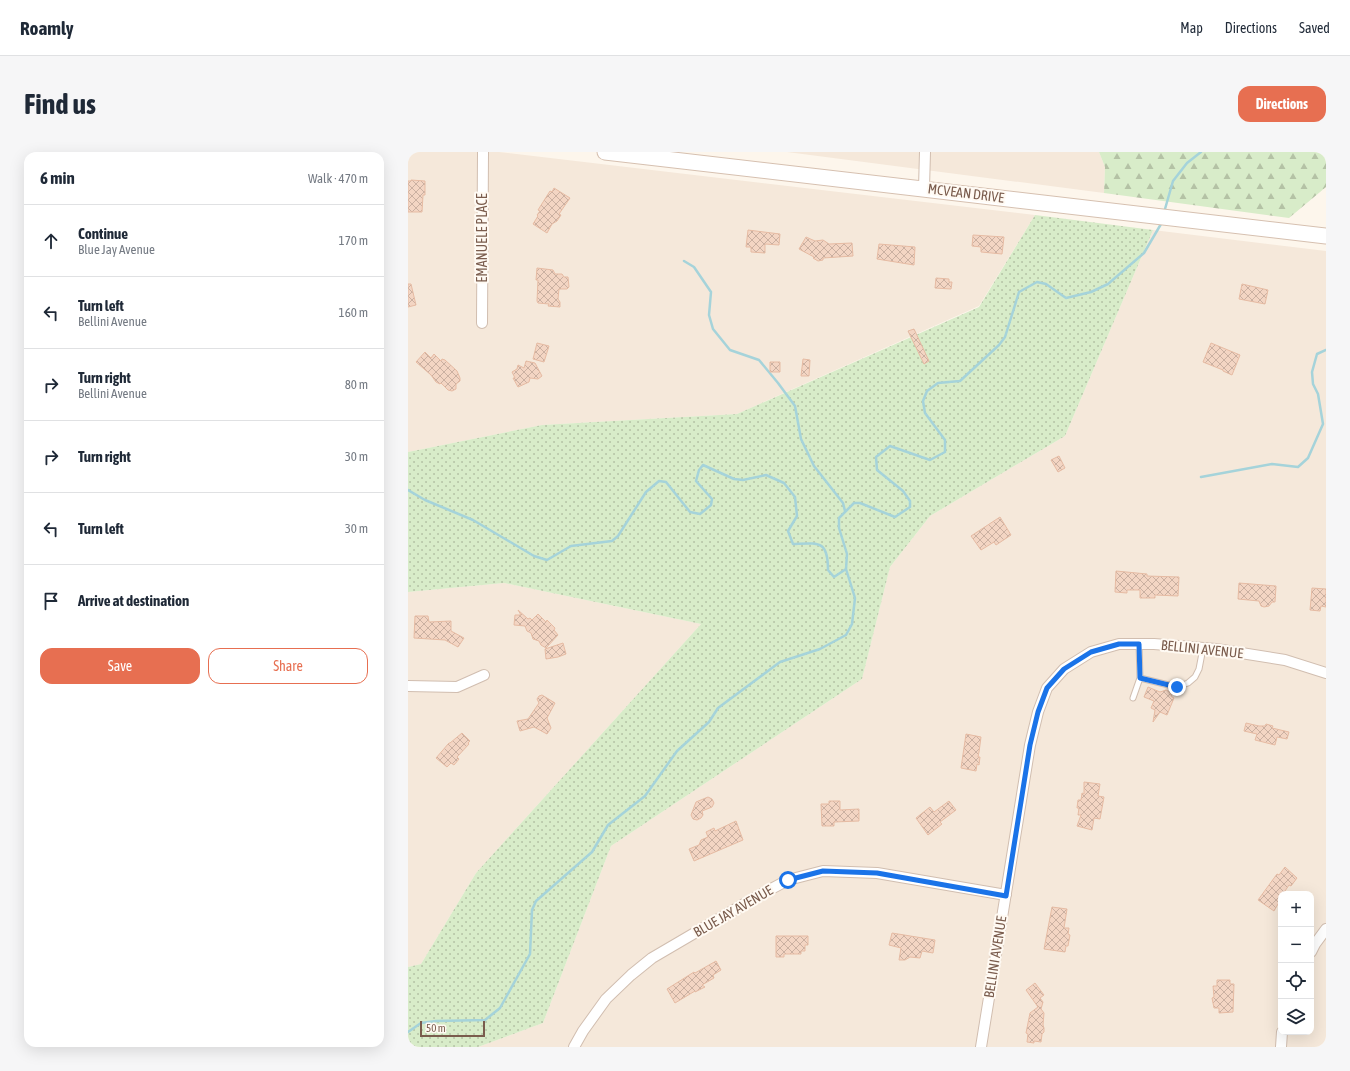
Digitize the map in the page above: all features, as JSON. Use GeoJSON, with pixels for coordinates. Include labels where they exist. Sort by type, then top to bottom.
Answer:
{"type":"FeatureCollection","features":[{"type":"Feature","properties":{"kind":"main road","name":"MCVEAN DRIVE"},"geometry":{"type":"LineString","coordinates":[[606,152],[1326,236]]}},
{"type":"Feature","properties":{"kind":"street","name":"EMANUELE PLACE"},"geometry":{"type":"LineString","coordinates":[[482,323],[483,152]]}},
{"type":"Feature","properties":{"kind":"street"},"geometry":{"type":"LineString","coordinates":[[924,188],[925,152]]}},
{"type":"Feature","properties":{"kind":"street","name":"BELLINI AVENUE"},"geometry":{"type":"LineString","coordinates":[[981,1047],[1030,745],[1038,712],[1047,688],[1064,669],[1091,652],[1119,644],[1139,644],[1203,648],[1285,660],[1326,673]]}},
{"type":"Feature","properties":{"kind":"street"},"geometry":{"type":"LineString","coordinates":[[408,686],[458,687],[484,675]]}},
{"type":"Feature","properties":{"kind":"street","name":"BLUE JAY AVENUE"},"geometry":{"type":"LineString","coordinates":[[574,1047],[583,1031],[606,999],[631,975],[652,958],[788,880],[823,871],[877,873],[1006,896]]}},
{"type":"Feature","properties":{"kind":"street"},"geometry":{"type":"LineString","coordinates":[[1314,946],[1326,929]]}},
{"type":"Feature","properties":{"kind":"street"},"geometry":{"type":"LineString","coordinates":[[1281,1047],[1282,1035]]}},
{"type":"Feature","properties":{"kind":"lane"},"geometry":{"type":"LineString","coordinates":[[1133,698],[1140,678],[1139,644]]}},
{"type":"Feature","properties":{"kind":"lane"},"geometry":{"type":"LineString","coordinates":[[1140,678],[1177,687],[1188,683],[1195,678],[1199,669],[1203,648]]}},
{"type":"Feature","properties":{"kind":"shaded area"},"geometry":{"type":"Polygon","coordinates":[[[408,152],[499,152],[1035,215],[979,306],[737,414],[542,425],[408,452],[408,152]]]}},
{"type":"Feature","properties":{"kind":"shaded area"},"geometry":{"type":"Polygon","coordinates":[[[787,152],[1099,152],[1105,167],[1104,193],[787,152]]]}},
{"type":"Feature","properties":{"kind":"shaded area"},"geometry":{"type":"Polygon","coordinates":[[[1153,230],[1326,251],[1326,1047],[478,1047],[543,1023],[611,846],[862,679],[890,567],[930,516],[1065,436],[1153,230]]]}},
{"type":"Feature","properties":{"kind":"shaded area"},"geometry":{"type":"Polygon","coordinates":[[[504,583],[701,624],[476,873],[421,964],[408,967],[408,592],[504,583]]]}},
{"type":"Feature","properties":{"kind":"green space"},"geometry":{"type":"Polygon","coordinates":[[[1099,152],[1326,152],[1326,187],[1289,218],[1104,193],[1105,167],[1099,152]]]}},
{"type":"Feature","properties":{"kind":"green space"},"geometry":{"type":"Polygon","coordinates":[[[1035,215],[1153,230],[1065,436],[930,516],[890,567],[862,679],[611,846],[543,1023],[478,1047],[408,1047],[408,967],[421,964],[476,873],[701,624],[504,583],[408,592],[408,452],[542,425],[737,414],[979,307],[1035,215]]]}},
{"type":"Feature","properties":{"kind":"building"},"geometry":{"type":"Polygon","coordinates":[[[408,181],[425,181],[425,195],[423,195],[422,212],[408,212],[408,181]]]}},
{"type":"Feature","properties":{"kind":"building"},"geometry":{"type":"Polygon","coordinates":[[[554,188],[570,198],[559,214],[561,215],[557,221],[552,224],[547,233],[533,224],[540,211],[538,210],[550,191],[552,192],[554,188]]]}},
{"type":"Feature","properties":{"kind":"building"},"geometry":{"type":"Polygon","coordinates":[[[748,230],[780,234],[779,245],[765,244],[765,253],[751,252],[751,247],[746,247],[748,230]]]}},
{"type":"Feature","properties":{"kind":"building"},"geometry":{"type":"Polygon","coordinates":[[[973,235],[1004,237],[1002,254],[981,252],[981,247],[972,246],[973,235]]]}},
{"type":"Feature","properties":{"kind":"building"},"geometry":{"type":"Polygon","coordinates":[[[806,237],[815,241],[823,240],[829,244],[852,243],[853,256],[823,258],[823,260],[818,261],[813,258],[814,257],[799,249],[806,237]]]}},
{"type":"Feature","properties":{"kind":"building"},"geometry":{"type":"Polygon","coordinates":[[[879,244],[915,247],[914,265],[877,259],[879,244]]]}},
{"type":"Feature","properties":{"kind":"building"},"geometry":{"type":"Polygon","coordinates":[[[537,268],[553,270],[555,274],[562,274],[564,277],[568,277],[569,287],[567,289],[559,289],[558,299],[560,302],[560,307],[538,303],[538,280],[536,280],[537,268]]]}},
{"type":"Feature","properties":{"kind":"building"},"geometry":{"type":"Polygon","coordinates":[[[936,278],[949,279],[949,282],[952,282],[951,289],[935,288],[936,278]]]}},
{"type":"Feature","properties":{"kind":"building"},"geometry":{"type":"Polygon","coordinates":[[[408,284],[411,284],[416,305],[408,307],[408,284]]]}},
{"type":"Feature","properties":{"kind":"building"},"geometry":{"type":"Polygon","coordinates":[[[1242,284],[1268,290],[1265,304],[1239,299],[1242,284]]]}},
{"type":"Feature","properties":{"kind":"building"},"geometry":{"type":"Polygon","coordinates":[[[914,329],[929,361],[924,364],[908,331],[914,329]]]}},
{"type":"Feature","properties":{"kind":"building"},"geometry":{"type":"Polygon","coordinates":[[[537,343],[549,346],[544,362],[533,359],[537,343]]]}},
{"type":"Feature","properties":{"kind":"building"},"geometry":{"type":"Polygon","coordinates":[[[1211,343],[1240,355],[1232,375],[1203,362],[1211,343]]]}},
{"type":"Feature","properties":{"kind":"building"},"geometry":{"type":"Polygon","coordinates":[[[425,352],[431,358],[434,354],[441,361],[442,359],[445,360],[457,371],[460,381],[456,384],[456,389],[452,391],[448,390],[441,383],[436,382],[431,375],[416,362],[425,352]]]}},
{"type":"Feature","properties":{"kind":"building"},"geometry":{"type":"Polygon","coordinates":[[[803,359],[810,360],[809,376],[801,376],[803,359]]]}},
{"type":"Feature","properties":{"kind":"building"},"geometry":{"type":"Polygon","coordinates":[[[526,361],[535,363],[542,376],[538,379],[530,378],[529,382],[518,387],[513,378],[515,378],[512,372],[517,369],[518,365],[524,368],[526,361]]]}},
{"type":"Feature","properties":{"kind":"building"},"geometry":{"type":"Polygon","coordinates":[[[770,362],[780,362],[780,372],[770,372],[770,362]]]}},
{"type":"Feature","properties":{"kind":"building"},"geometry":{"type":"Polygon","coordinates":[[[1059,456],[1065,468],[1058,472],[1051,460],[1059,456]]]}},
{"type":"Feature","properties":{"kind":"building"},"geometry":{"type":"Polygon","coordinates":[[[1000,517],[1011,535],[996,545],[994,542],[981,550],[971,536],[1000,517]]]}},
{"type":"Feature","properties":{"kind":"building"},"geometry":{"type":"Polygon","coordinates":[[[1116,571],[1147,574],[1147,576],[1179,577],[1178,596],[1155,595],[1155,598],[1140,598],[1140,590],[1127,590],[1127,593],[1115,592],[1116,571]]]}},
{"type":"Feature","properties":{"kind":"building"},"geometry":{"type":"Polygon","coordinates":[[[1239,583],[1276,586],[1275,602],[1272,602],[1269,606],[1264,607],[1261,606],[1259,601],[1238,599],[1239,583]]]}},
{"type":"Feature","properties":{"kind":"building"},"geometry":{"type":"Polygon","coordinates":[[[1312,588],[1326,589],[1326,607],[1321,606],[1320,611],[1310,610],[1312,588]]]}},
{"type":"Feature","properties":{"kind":"building"},"geometry":{"type":"Polygon","coordinates":[[[518,610],[528,619],[530,618],[532,620],[538,614],[555,628],[554,630],[558,635],[546,648],[541,645],[539,641],[533,639],[531,633],[527,631],[525,626],[514,625],[515,615],[521,615],[518,610]]]}},
{"type":"Feature","properties":{"kind":"building"},"geometry":{"type":"Polygon","coordinates":[[[415,616],[428,616],[429,622],[451,621],[451,631],[464,638],[458,647],[445,640],[414,638],[415,616]]]}},
{"type":"Feature","properties":{"kind":"building"},"geometry":{"type":"Polygon","coordinates":[[[563,643],[566,654],[546,659],[545,649],[563,643]]]}},
{"type":"Feature","properties":{"kind":"building"},"geometry":{"type":"Polygon","coordinates":[[[1148,687],[1160,692],[1166,690],[1170,692],[1174,698],[1167,715],[1160,712],[1153,722],[1155,710],[1151,708],[1154,701],[1144,697],[1148,687]]]}},
{"type":"Feature","properties":{"kind":"building"},"geometry":{"type":"Polygon","coordinates":[[[542,695],[555,703],[547,718],[551,728],[547,734],[534,727],[520,731],[517,721],[528,719],[539,703],[537,699],[542,695]]]}},
{"type":"Feature","properties":{"kind":"building"},"geometry":{"type":"Polygon","coordinates":[[[1246,723],[1259,726],[1265,726],[1266,724],[1273,726],[1272,728],[1289,732],[1287,739],[1277,737],[1275,745],[1255,740],[1257,734],[1244,731],[1246,723]]]}},
{"type":"Feature","properties":{"kind":"building"},"geometry":{"type":"Polygon","coordinates":[[[462,733],[470,741],[468,743],[469,744],[457,757],[459,759],[454,765],[451,763],[447,767],[436,758],[449,743],[462,733]]]}},
{"type":"Feature","properties":{"kind":"building"},"geometry":{"type":"Polygon","coordinates":[[[966,734],[981,737],[978,757],[980,757],[979,765],[977,764],[976,771],[961,768],[966,734]]]}},
{"type":"Feature","properties":{"kind":"building"},"geometry":{"type":"Polygon","coordinates":[[[1084,782],[1100,784],[1098,796],[1104,797],[1100,819],[1094,818],[1092,830],[1077,826],[1081,815],[1078,815],[1078,800],[1081,800],[1082,793],[1084,794],[1084,782]]]}},
{"type":"Feature","properties":{"kind":"building"},"geometry":{"type":"Polygon","coordinates":[[[708,797],[712,799],[714,803],[712,807],[702,811],[703,815],[701,818],[697,820],[693,819],[691,815],[696,802],[708,797]]]}},
{"type":"Feature","properties":{"kind":"building"},"geometry":{"type":"Polygon","coordinates":[[[829,801],[840,801],[840,810],[859,809],[859,821],[834,822],[834,826],[822,826],[821,804],[829,804],[829,801]]]}},
{"type":"Feature","properties":{"kind":"building"},"geometry":{"type":"Polygon","coordinates":[[[949,801],[956,810],[940,822],[942,824],[928,835],[916,818],[930,807],[934,812],[949,801]]]}},
{"type":"Feature","properties":{"kind":"building"},"geometry":{"type":"Polygon","coordinates":[[[736,821],[743,840],[694,861],[689,849],[699,845],[701,840],[708,837],[706,832],[714,828],[715,831],[736,821]]]}},
{"type":"Feature","properties":{"kind":"building"},"geometry":{"type":"Polygon","coordinates":[[[1285,867],[1297,878],[1285,891],[1278,891],[1278,904],[1274,911],[1258,900],[1277,874],[1279,875],[1285,867]]]}},
{"type":"Feature","properties":{"kind":"building"},"geometry":{"type":"Polygon","coordinates":[[[1052,907],[1067,909],[1064,928],[1069,928],[1068,934],[1070,935],[1065,952],[1044,949],[1052,907]]]}},
{"type":"Feature","properties":{"kind":"building"},"geometry":{"type":"Polygon","coordinates":[[[892,933],[935,940],[933,953],[922,951],[920,958],[910,957],[905,960],[899,960],[901,948],[889,945],[892,933]]]}},
{"type":"Feature","properties":{"kind":"building"},"geometry":{"type":"Polygon","coordinates":[[[776,936],[808,936],[808,945],[805,945],[805,951],[801,951],[801,954],[784,954],[784,957],[776,957],[776,936]]]}},
{"type":"Feature","properties":{"kind":"building"},"geometry":{"type":"Polygon","coordinates":[[[716,961],[721,970],[713,975],[714,978],[702,985],[705,987],[675,1003],[667,989],[694,972],[695,973],[716,961]]]}},
{"type":"Feature","properties":{"kind":"building"},"geometry":{"type":"Polygon","coordinates":[[[1217,980],[1230,980],[1230,984],[1234,984],[1233,1012],[1219,1013],[1219,1008],[1214,1008],[1212,998],[1214,997],[1213,986],[1217,986],[1217,980]]]}},
{"type":"Feature","properties":{"kind":"building"},"geometry":{"type":"Polygon","coordinates":[[[1035,983],[1044,995],[1040,998],[1043,1002],[1041,1009],[1044,1013],[1044,1032],[1042,1034],[1041,1042],[1034,1041],[1034,1043],[1027,1042],[1028,1034],[1026,1033],[1030,1013],[1038,1007],[1026,990],[1035,983]]]}},
{"type":"Feature","properties":{"kind":"waterway"},"geometry":{"type":"LineString","coordinates":[[1165,209],[1173,181],[1187,163],[1201,152]]}},
{"type":"Feature","properties":{"kind":"waterway"},"geometry":{"type":"LineString","coordinates":[[408,1032],[421,1023],[436,1021],[485,1020],[500,1008],[530,954],[532,910],[536,901],[592,852],[608,825],[645,796],[677,751],[709,722],[718,708],[780,662],[820,649],[846,635],[852,624],[855,598],[846,569],[847,554],[839,528],[839,518],[854,503],[860,503],[895,517],[910,507],[910,501],[903,491],[877,470],[876,457],[890,446],[930,460],[945,452],[945,440],[925,413],[923,401],[927,391],[938,383],[960,381],[999,345],[1005,337],[1019,292],[1037,282],[1046,284],[1066,298],[1091,292],[1108,284],[1144,253],[1161,224]]}},
{"type":"Feature","properties":{"kind":"waterway"},"geometry":{"type":"LineString","coordinates":[[684,261],[694,267],[711,292],[709,315],[713,329],[730,350],[759,360],[795,406],[801,439],[814,466],[843,503],[845,511]]}},
{"type":"Feature","properties":{"kind":"waterway"},"geometry":{"type":"LineString","coordinates":[[1201,477],[1272,464],[1298,467],[1308,458],[1323,424],[1318,394],[1313,384],[1312,372],[1317,354],[1326,350]]}},
{"type":"Feature","properties":{"kind":"waterway"},"geometry":{"type":"LineString","coordinates":[[408,490],[425,500],[473,520],[534,556],[547,560],[571,546],[612,541],[618,536],[646,492],[659,481],[666,482],[690,512],[700,514],[711,505],[712,499],[696,481],[699,470],[703,465],[734,479],[743,480],[766,475],[784,483],[795,497],[797,516],[788,531],[793,544],[809,543],[820,545],[824,548],[828,560],[828,570],[834,577],[846,569]]}},
{"type":"Feature","properties":{"kind":"route"},"geometry":{"type":"LineString","coordinates":[[788,880],[823,871],[877,873],[1006,896],[1030,745],[1038,712],[1047,688],[1064,669],[1091,652],[1119,644],[1139,644],[1140,678],[1177,687]]}}]}
